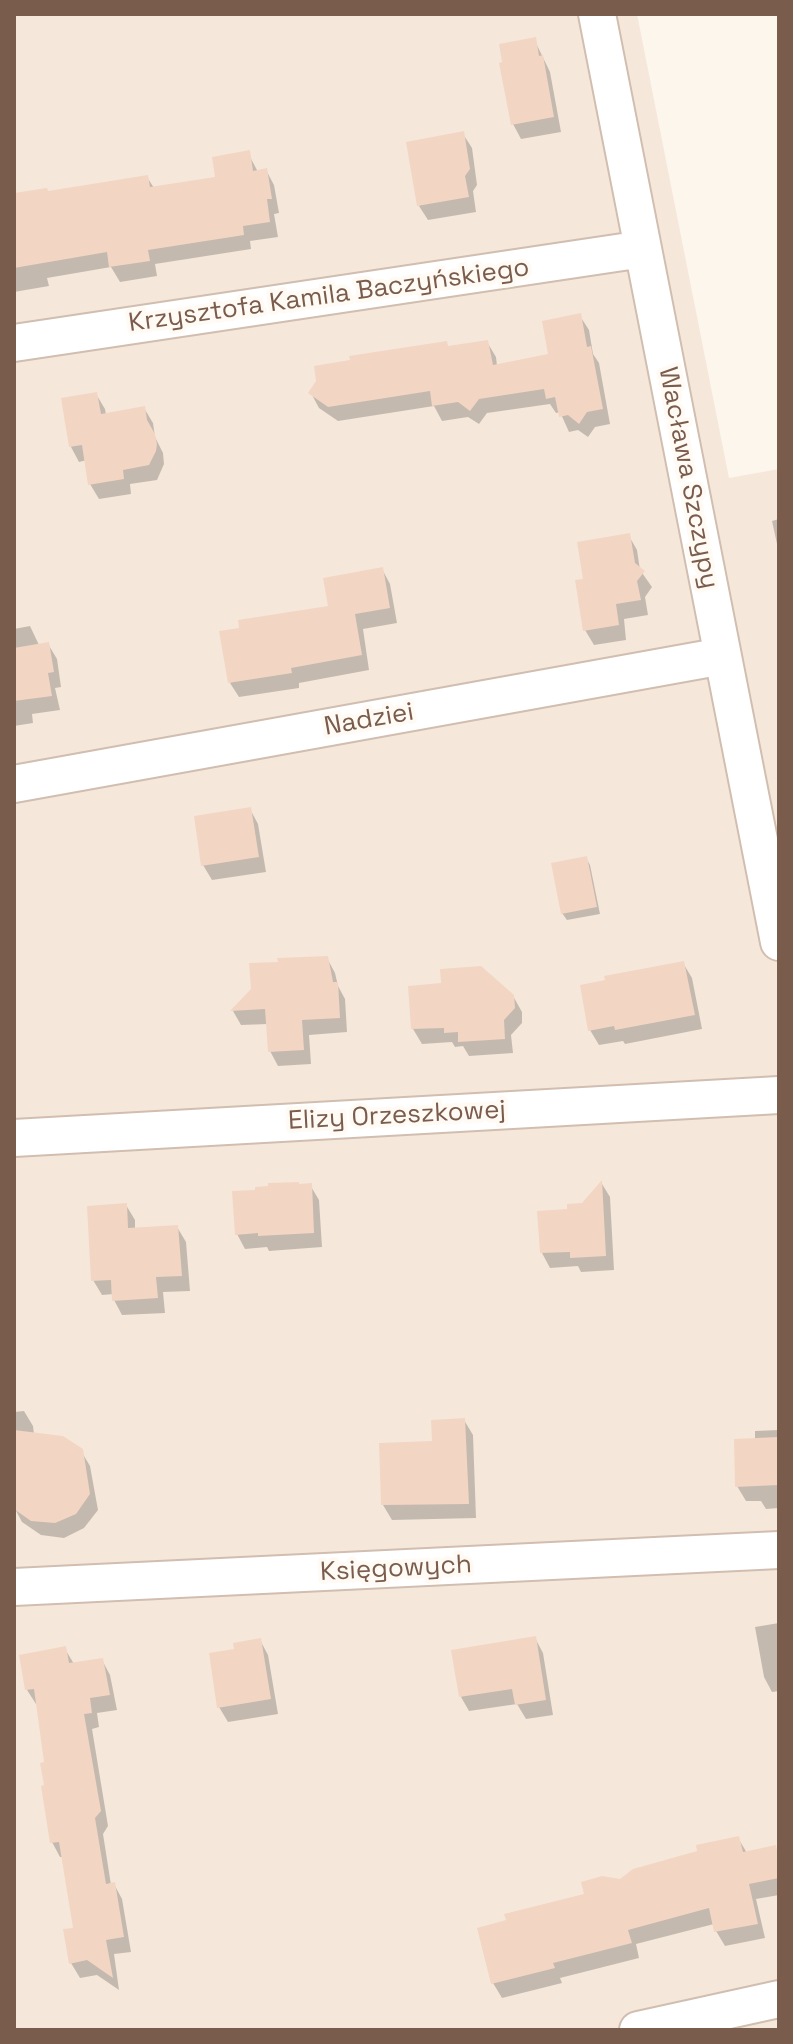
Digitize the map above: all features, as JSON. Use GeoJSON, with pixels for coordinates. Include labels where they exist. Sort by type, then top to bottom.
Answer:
{"type":"FeatureCollection","features":[{"type":"Feature","properties":{"kind":"street","name":"Wacława Szczypy"},"geometry":{"type":"LineString","coordinates":[[597,14],[779,942]]}},
{"type":"Feature","properties":{"kind":"street","name":"Krzysztofa Kamila Baczyńskiego"},"geometry":{"type":"LineString","coordinates":[[14,343],[643,249]]}},
{"type":"Feature","properties":{"kind":"street","name":"Nadziei"},"geometry":{"type":"LineString","coordinates":[[14,784],[723,656]]}},
{"type":"Feature","properties":{"kind":"street","name":"Elizy Orzeszkowej"},"geometry":{"type":"LineString","coordinates":[[14,1138],[779,1095]]}},
{"type":"Feature","properties":{"kind":"street","name":"Księgowych"},"geometry":{"type":"LineString","coordinates":[[14,1587],[779,1550]]}},
{"type":"Feature","properties":{"kind":"street"},"geometry":{"type":"LineString","coordinates":[[638,2030],[779,1999]]}},
{"type":"Feature","properties":{"kind":"shaded area"},"geometry":{"type":"Polygon","coordinates":[[[14,14],[637,14],[729,478],[779,469],[779,2030],[14,2030],[14,14]]]}},
{"type":"Feature","properties":{"kind":"building"},"geometry":{"type":"Polygon","coordinates":[[[536,37],[539,56],[543,55],[554,117],[511,125],[499,63],[502,62],[499,44],[536,37]]]}},
{"type":"Feature","properties":{"kind":"building"},"geometry":{"type":"Polygon","coordinates":[[[464,131],[470,169],[465,176],[469,197],[417,206],[406,142],[464,131]]]}},
{"type":"Feature","properties":{"kind":"building"},"geometry":{"type":"Polygon","coordinates":[[[250,150],[253,171],[267,168],[272,199],[267,199],[270,222],[243,226],[244,235],[148,250],[150,261],[109,267],[107,252],[14,268],[14,193],[47,188],[48,191],[148,175],[150,187],[215,177],[212,157],[250,150]]]}},
{"type":"Feature","properties":{"kind":"building"},"geometry":{"type":"Polygon","coordinates":[[[581,313],[603,409],[587,412],[579,424],[568,415],[559,417],[555,397],[546,399],[544,389],[479,399],[470,411],[458,402],[432,406],[430,391],[328,407],[308,393],[316,381],[314,366],[350,360],[349,356],[447,341],[448,346],[488,340],[493,365],[548,354],[542,321],[581,313]]]}},
{"type":"Feature","properties":{"kind":"building"},"geometry":{"type":"Polygon","coordinates":[[[97,392],[101,414],[145,406],[157,444],[149,465],[123,470],[124,479],[88,485],[82,445],[69,447],[61,398],[97,392]]]}},
{"type":"Feature","properties":{"kind":"building"},"geometry":{"type":"Polygon","coordinates":[[[630,533],[635,563],[645,571],[637,581],[641,600],[616,604],[619,625],[583,631],[575,580],[583,579],[577,542],[630,533]]]}},
{"type":"Feature","properties":{"kind":"building"},"geometry":{"type":"Polygon","coordinates":[[[383,567],[390,608],[355,614],[362,655],[291,668],[292,673],[228,683],[219,631],[239,628],[238,620],[328,606],[323,578],[383,567]]]}},
{"type":"Feature","properties":{"kind":"building"},"geometry":{"type":"Polygon","coordinates":[[[49,642],[54,672],[48,673],[52,696],[14,701],[14,648],[49,642]]]}},
{"type":"Feature","properties":{"kind":"building"},"geometry":{"type":"Polygon","coordinates":[[[251,807],[259,857],[201,866],[194,816],[251,807]]]}},
{"type":"Feature","properties":{"kind":"building"},"geometry":{"type":"Polygon","coordinates":[[[587,856],[597,907],[561,914],[551,863],[587,856]]]}},
{"type":"Feature","properties":{"kind":"building"},"geometry":{"type":"Polygon","coordinates":[[[328,956],[333,982],[338,982],[340,1018],[302,1020],[304,1050],[268,1052],[265,1009],[230,1011],[251,989],[249,963],[278,962],[277,958],[328,956]]]}},
{"type":"Feature","properties":{"kind":"building"},"geometry":{"type":"Polygon","coordinates":[[[684,961],[695,1015],[615,1030],[614,1026],[588,1031],[580,985],[605,980],[604,976],[684,961]]]}},
{"type":"Feature","properties":{"kind":"building"},"geometry":{"type":"Polygon","coordinates":[[[481,966],[514,995],[515,1008],[504,1020],[505,1039],[458,1042],[458,1032],[444,1033],[444,1028],[411,1029],[408,986],[441,983],[440,969],[481,966]]]}},
{"type":"Feature","properties":{"kind":"building"},"geometry":{"type":"Polygon","coordinates":[[[602,1180],[606,1256],[570,1258],[570,1252],[540,1253],[537,1211],[567,1209],[567,1204],[582,1203],[602,1180]]]}},
{"type":"Feature","properties":{"kind":"building"},"geometry":{"type":"Polygon","coordinates":[[[268,1183],[312,1183],[314,1233],[235,1235],[232,1191],[255,1190],[255,1187],[268,1186],[268,1183]]]}},
{"type":"Feature","properties":{"kind":"building"},"geometry":{"type":"Polygon","coordinates":[[[127,1203],[128,1228],[178,1225],[182,1276],[156,1277],[158,1298],[112,1301],[111,1280],[91,1281],[87,1206],[127,1203]]]}},
{"type":"Feature","properties":{"kind":"building"},"geometry":{"type":"Polygon","coordinates":[[[465,1418],[469,1504],[381,1505],[379,1443],[432,1441],[431,1420],[465,1418]]]}},
{"type":"Feature","properties":{"kind":"building"},"geometry":{"type":"Polygon","coordinates":[[[14,1430],[63,1436],[83,1449],[90,1494],[76,1514],[55,1523],[31,1521],[14,1509],[14,1430]]]}},
{"type":"Feature","properties":{"kind":"building"},"geometry":{"type":"Polygon","coordinates":[[[779,1437],[779,1485],[735,1487],[734,1439],[779,1437]]]}},
{"type":"Feature","properties":{"kind":"building"},"geometry":{"type":"Polygon","coordinates":[[[536,1636],[546,1700],[515,1705],[512,1689],[459,1697],[451,1650],[536,1636]]]}},
{"type":"Feature","properties":{"kind":"building"},"geometry":{"type":"Polygon","coordinates":[[[261,1638],[271,1699],[217,1708],[209,1653],[234,1649],[233,1643],[261,1638]]]}},
{"type":"Feature","properties":{"kind":"building"},"geometry":{"type":"Polygon","coordinates":[[[66,1646],[69,1663],[103,1658],[110,1695],[90,1698],[92,1713],[84,1714],[101,1811],[95,1818],[106,1884],[115,1882],[124,1937],[106,1940],[113,1978],[87,1960],[69,1964],[63,1929],[73,1928],[59,1842],[50,1843],[41,1786],[44,1785],[40,1763],[44,1762],[34,1689],[25,1690],[19,1655],[66,1646]]]}},
{"type":"Feature","properties":{"kind":"building"},"geometry":{"type":"Polygon","coordinates":[[[739,1836],[743,1852],[776,1845],[779,1878],[749,1884],[758,1924],[714,1932],[709,1908],[628,1930],[632,1943],[553,1963],[555,1968],[491,1984],[477,1928],[506,1920],[504,1914],[584,1894],[581,1882],[602,1876],[620,1879],[633,1869],[697,1851],[696,1845],[739,1836]]]}}]}
